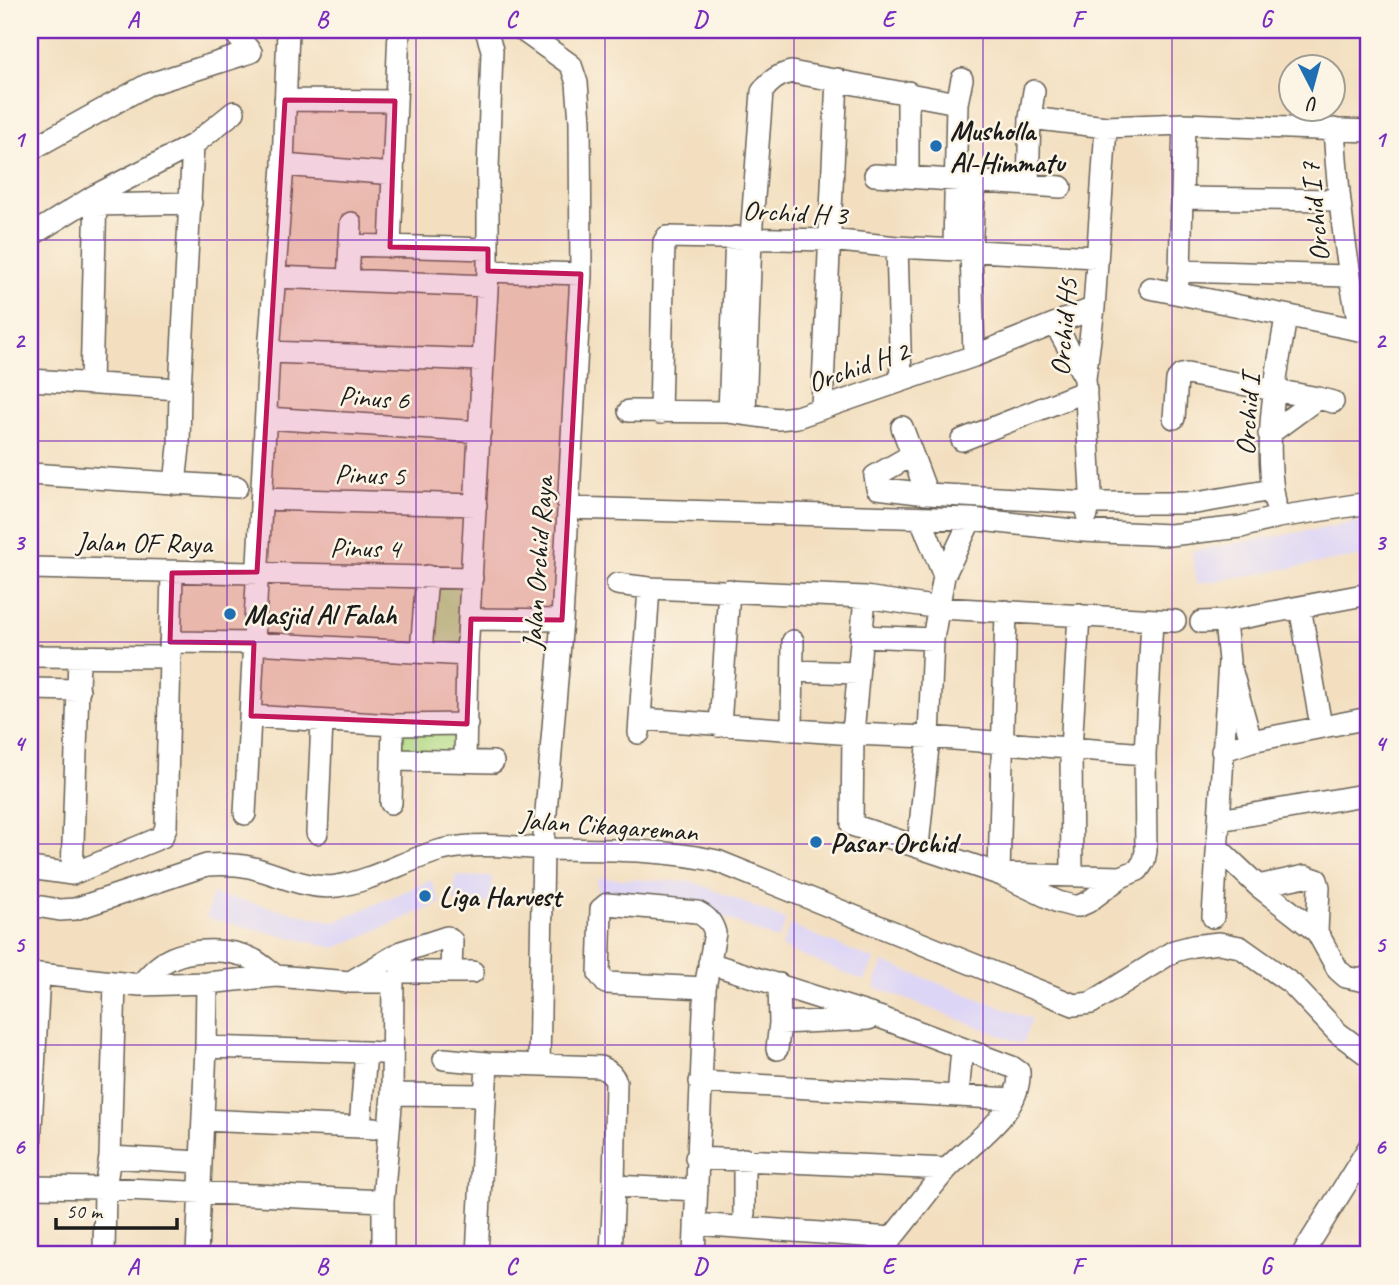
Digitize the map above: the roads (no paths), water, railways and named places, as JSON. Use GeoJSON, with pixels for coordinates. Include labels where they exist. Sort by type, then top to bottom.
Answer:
{"type":"FeatureCollection","features":[{"type":"Feature","properties":{"kind":"street"},"geometry":{"type":"LineString","coordinates":[[30,150],[147,85],[251,52],[232,30]]}},
{"type":"Feature","properties":{"kind":"street"},"geometry":{"type":"LineString","coordinates":[[245,814],[269,352],[283,165],[288,30]]}},
{"type":"Feature","properties":{"kind":"street"},"geometry":{"type":"LineString","coordinates":[[390,247],[399,30]]}},
{"type":"Feature","properties":{"kind":"street"},"geometry":{"type":"LineString","coordinates":[[465,760],[467,655],[488,249],[492,50],[486,30]]}},
{"type":"Feature","properties":{"kind":"street","name":"Jalan Orchid Raya"},"geometry":{"type":"LineString","coordinates":[[522,30],[571,65],[578,83],[580,121],[581,274],[562,620],[543,848],[539,1065]]}},
{"type":"Feature","properties":{"kind":"street"},"geometry":{"type":"LineString","coordinates":[[737,413],[743,237],[762,92],[782,74],[791,72],[957,103]]}},
{"type":"Feature","properties":{"kind":"street"},"geometry":{"type":"LineString","coordinates":[[822,407],[836,79]]}},
{"type":"Feature","properties":{"kind":"street"},"geometry":{"type":"LineString","coordinates":[[962,79],[957,103],[966,180],[963,248],[974,356]]}},
{"type":"Feature","properties":{"kind":"street"},"geometry":{"type":"LineString","coordinates":[[908,92],[908,177]]}},
{"type":"Feature","properties":{"kind":"street"},"geometry":{"type":"LineString","coordinates":[[1028,184],[1030,118],[1034,92]]}},
{"type":"Feature","properties":{"kind":"street"},"geometry":{"type":"LineString","coordinates":[[285,100],[395,101]]}},
{"type":"Feature","properties":{"kind":"street"},"geometry":{"type":"LineString","coordinates":[[30,236],[193,145],[234,112]]}},
{"type":"Feature","properties":{"kind":"street"},"geometry":{"type":"LineString","coordinates":[[1030,118],[1106,127],[1184,124],[1369,131]]}},
{"type":"Feature","properties":{"kind":"street"},"geometry":{"type":"LineString","coordinates":[[1178,282],[1184,124]]}},
{"type":"Feature","properties":{"kind":"street","name":"Orchid H5"},"geometry":{"type":"LineString","coordinates":[[1083,531],[1091,492],[1085,384],[1094,308],[1106,127]]}},
{"type":"Feature","properties":{"kind":"street","name":"Orchid I 7"},"geometry":{"type":"LineString","coordinates":[[1334,129],[1338,200],[1348,276],[1365,331]]}},
{"type":"Feature","properties":{"kind":"street"},"geometry":{"type":"LineString","coordinates":[[175,484],[193,145]]}},
{"type":"Feature","properties":{"kind":"street"},"geometry":{"type":"LineString","coordinates":[[283,165],[394,174]]}},
{"type":"Feature","properties":{"kind":"street"},"geometry":{"type":"LineString","coordinates":[[875,175],[1061,187]]}},
{"type":"Feature","properties":{"kind":"street"},"geometry":{"type":"LineString","coordinates":[[1182,198],[1338,200]]}},
{"type":"Feature","properties":{"kind":"street"},"geometry":{"type":"LineString","coordinates":[[96,200],[191,203]]}},
{"type":"Feature","properties":{"kind":"street"},"geometry":{"type":"LineString","coordinates":[[92,383],[96,200]]}},
{"type":"Feature","properties":{"kind":"street"},"geometry":{"type":"LineString","coordinates":[[348,280],[351,223]]}},
{"type":"Feature","properties":{"kind":"street","name":"Orchid H 3"},"geometry":{"type":"LineString","coordinates":[[660,413],[664,242],[667,237],[830,240],[897,247],[963,248],[1096,257]]}},
{"type":"Feature","properties":{"kind":"street"},"geometry":{"type":"LineString","coordinates":[[350,245],[488,249]]}},
{"type":"Feature","properties":{"kind":"street"},"geometry":{"type":"LineString","coordinates":[[897,247],[901,380]]}},
{"type":"Feature","properties":{"kind":"street"},"geometry":{"type":"LineString","coordinates":[[276,277],[348,280],[487,279],[581,274]]}},
{"type":"Feature","properties":{"kind":"street"},"geometry":{"type":"LineString","coordinates":[[1150,288],[1178,282],[1348,276]]}},
{"type":"Feature","properties":{"kind":"street"},"geometry":{"type":"LineString","coordinates":[[1178,282],[1286,317],[1365,331]]}},
{"type":"Feature","properties":{"kind":"street","name":"Orchid H 2"},"geometry":{"type":"LineString","coordinates":[[629,411],[737,413],[778,419],[797,417],[974,356],[1094,308]]}},
{"type":"Feature","properties":{"kind":"street","name":"Orchid I"},"geometry":{"type":"LineString","coordinates":[[1278,517],[1272,490],[1269,434],[1286,317]]}},
{"type":"Feature","properties":{"kind":"street"},"geometry":{"type":"LineString","coordinates":[[962,440],[1085,384],[1055,324]]}},
{"type":"Feature","properties":{"kind":"street"},"geometry":{"type":"LineString","coordinates":[[269,352],[482,359]]}},
{"type":"Feature","properties":{"kind":"street"},"geometry":{"type":"LineString","coordinates":[[1174,418],[1177,380],[1181,375],[1187,374],[1326,400],[1269,434]]}},
{"type":"Feature","properties":{"kind":"street"},"geometry":{"type":"LineString","coordinates":[[30,380],[180,388]]}},
{"type":"Feature","properties":{"kind":"street","name":"Pinus 6"},"geometry":{"type":"LineString","coordinates":[[266,418],[480,432]]}},
{"type":"Feature","properties":{"kind":"street"},"geometry":{"type":"LineString","coordinates":[[902,427],[927,494]]}},
{"type":"Feature","properties":{"kind":"street"},"geometry":{"type":"LineString","coordinates":[[912,455],[875,476],[875,485],[880,490],[927,494],[1090,503],[1196,503],[1272,490]]}},
{"type":"Feature","properties":{"kind":"street"},"geometry":{"type":"LineString","coordinates":[[30,474],[237,487]]}},
{"type":"Feature","properties":{"kind":"street","name":"Pinus 5"},"geometry":{"type":"LineString","coordinates":[[262,499],[476,505]]}},
{"type":"Feature","properties":{"kind":"street"},"geometry":{"type":"LineString","coordinates":[[569,508],[1170,535],[1241,527],[1278,517],[1369,503]]}},
{"type":"Feature","properties":{"kind":"street"},"geometry":{"type":"LineString","coordinates":[[923,524],[944,571]]}},
{"type":"Feature","properties":{"kind":"street"},"geometry":{"type":"LineString","coordinates":[[918,846],[929,737],[933,639],[944,571],[968,525]]}},
{"type":"Feature","properties":{"kind":"street","name":"Jalan OF Raya"},"geometry":{"type":"LineString","coordinates":[[30,568],[172,573],[257,572]]}},
{"type":"Feature","properties":{"kind":"street","name":"Pinus 4"},"geometry":{"type":"LineString","coordinates":[[257,572],[472,578]]}},
{"type":"Feature","properties":{"kind":"street"},"geometry":{"type":"LineString","coordinates":[[30,868],[72,874],[162,837],[166,827],[172,573]]}},
{"type":"Feature","properties":{"kind":"street"},"geometry":{"type":"LineString","coordinates":[[421,652],[427,576]]}},
{"type":"Feature","properties":{"kind":"street"},"geometry":{"type":"LineString","coordinates":[[617,583],[649,589],[865,597],[940,608],[1175,621]]}},
{"type":"Feature","properties":{"kind":"street"},"geometry":{"type":"LineString","coordinates":[[649,589],[641,726],[720,726],[929,737],[1145,754]]}},
{"type":"Feature","properties":{"kind":"street"},"geometry":{"type":"LineString","coordinates":[[720,726],[729,590]]}},
{"type":"Feature","properties":{"kind":"street"},"geometry":{"type":"LineString","coordinates":[[1201,622],[1226,621],[1369,594]]}},
{"type":"Feature","properties":{"kind":"street"},"geometry":{"type":"LineString","coordinates":[[865,597],[853,734],[852,825],[999,874],[1058,902],[1079,906],[1121,877],[1138,870],[1146,852],[1145,754],[1152,620]]}},
{"type":"Feature","properties":{"kind":"street"},"geometry":{"type":"LineString","coordinates":[[1300,607],[1321,726]]}},
{"type":"Feature","properties":{"kind":"street"},"geometry":{"type":"LineString","coordinates":[[999,874],[1006,611]]}},
{"type":"Feature","properties":{"kind":"street"},"geometry":{"type":"LineString","coordinates":[[1072,875],[1072,749],[1079,615]]}},
{"type":"Feature","properties":{"kind":"street"},"geometry":{"type":"LineString","coordinates":[[471,618],[562,620]]}},
{"type":"Feature","properties":{"kind":"street"},"geometry":{"type":"LineString","coordinates":[[1213,917],[1229,661],[1226,621]]}},
{"type":"Feature","properties":{"kind":"street"},"geometry":{"type":"LineString","coordinates":[[862,636],[933,639]]}},
{"type":"Feature","properties":{"kind":"street"},"geometry":{"type":"LineString","coordinates":[[792,730],[793,641]]}},
{"type":"Feature","properties":{"kind":"street"},"geometry":{"type":"LineString","coordinates":[[30,656],[79,657],[254,643],[467,655]]}},
{"type":"Feature","properties":{"kind":"street"},"geometry":{"type":"LineString","coordinates":[[72,874],[79,657]]}},
{"type":"Feature","properties":{"kind":"street"},"geometry":{"type":"LineString","coordinates":[[1229,661],[1251,741]]}},
{"type":"Feature","properties":{"kind":"street"},"geometry":{"type":"LineString","coordinates":[[793,671],[858,673]]}},
{"type":"Feature","properties":{"kind":"street"},"geometry":{"type":"LineString","coordinates":[[30,689],[79,690]]}},
{"type":"Feature","properties":{"kind":"street"},"geometry":{"type":"LineString","coordinates":[[251,716],[393,725],[467,724]]}},
{"type":"Feature","properties":{"kind":"street"},"geometry":{"type":"LineString","coordinates":[[1222,751],[1251,741],[1369,718]]}},
{"type":"Feature","properties":{"kind":"street"},"geometry":{"type":"LineString","coordinates":[[317,833],[322,722]]}},
{"type":"Feature","properties":{"kind":"street"},"geometry":{"type":"LineString","coordinates":[[391,803],[393,725]]}},
{"type":"Feature","properties":{"kind":"street"},"geometry":{"type":"LineString","coordinates":[[393,760],[493,762]]}},
{"type":"Feature","properties":{"kind":"street"},"geometry":{"type":"LineString","coordinates":[[1220,820],[1369,796]]}},
{"type":"Feature","properties":{"kind":"street","name":"Jalan Cikagareman"},"geometry":{"type":"LineString","coordinates":[[30,905],[60,910],[88,906],[207,865],[248,866],[311,885],[335,887],[444,850],[473,845],[656,852],[718,861],[1074,1005],[1091,1003],[1174,951],[1219,943],[1240,947],[1292,984],[1338,1033],[1369,1056]]}},
{"type":"Feature","properties":{"kind":"street"},"geometry":{"type":"LineString","coordinates":[[1219,849],[1258,887],[1317,932],[1338,970],[1346,978],[1360,980],[1369,976]]}},
{"type":"Feature","properties":{"kind":"street"},"geometry":{"type":"LineString","coordinates":[[999,874],[1121,877]]}},
{"type":"Feature","properties":{"kind":"street"},"geometry":{"type":"LineString","coordinates":[[1258,887],[1305,876],[1317,880],[1320,887],[1317,932]]}},
{"type":"Feature","properties":{"kind":"street"},"geometry":{"type":"LineString","coordinates":[[694,1255],[705,988],[715,933],[706,916],[697,912],[607,904],[601,909],[599,974],[606,983],[705,988]]}},
{"type":"Feature","properties":{"kind":"street"},"geometry":{"type":"LineString","coordinates":[[350,982],[398,969],[447,937],[452,941],[451,971]]}},
{"type":"Feature","properties":{"kind":"street"},"geometry":{"type":"LineString","coordinates":[[140,985],[160,965],[174,958],[210,951],[254,960],[276,976]]}},
{"type":"Feature","properties":{"kind":"street"},"geometry":{"type":"LineString","coordinates":[[709,963],[882,1018],[1019,1072],[1013,1099],[996,1122],[947,1170],[877,1255]]}},
{"type":"Feature","properties":{"kind":"street"},"geometry":{"type":"LineString","coordinates":[[383,1255],[383,1201],[390,1129],[398,969]]}},
{"type":"Feature","properties":{"kind":"street"},"geometry":{"type":"LineString","coordinates":[[30,1147],[35,973],[140,985],[207,983],[276,976],[350,982],[398,969],[473,972]]}},
{"type":"Feature","properties":{"kind":"street"},"geometry":{"type":"LineString","coordinates":[[104,1255],[115,983]]}},
{"type":"Feature","properties":{"kind":"street"},"geometry":{"type":"LineString","coordinates":[[197,1255],[207,983]]}},
{"type":"Feature","properties":{"kind":"street"},"geometry":{"type":"LineString","coordinates":[[777,1049],[780,1023],[779,984]]}},
{"type":"Feature","properties":{"kind":"street"},"geometry":{"type":"LineString","coordinates":[[780,1023],[882,1018]]}},
{"type":"Feature","properties":{"kind":"street"},"geometry":{"type":"LineString","coordinates":[[206,1047],[393,1054]]}},
{"type":"Feature","properties":{"kind":"street"},"geometry":{"type":"LineString","coordinates":[[958,1096],[962,1049]]}},
{"type":"Feature","properties":{"kind":"street"},"geometry":{"type":"LineString","coordinates":[[360,1127],[366,1052]]}},
{"type":"Feature","properties":{"kind":"street"},"geometry":{"type":"LineString","coordinates":[[444,1059],[600,1068],[614,1076],[616,1082],[611,1255]]}},
{"type":"Feature","properties":{"kind":"street"},"geometry":{"type":"LineString","coordinates":[[477,1255],[487,1063]]}},
{"type":"Feature","properties":{"kind":"street"},"geometry":{"type":"LineString","coordinates":[[700,1082],[1013,1099]]}},
{"type":"Feature","properties":{"kind":"street"},"geometry":{"type":"LineString","coordinates":[[392,1094],[484,1095]]}},
{"type":"Feature","properties":{"kind":"street"},"geometry":{"type":"LineString","coordinates":[[203,1121],[390,1129]]}},
{"type":"Feature","properties":{"kind":"street"},"geometry":{"type":"LineString","coordinates":[[1302,1255],[1369,1147]]}},
{"type":"Feature","properties":{"kind":"street"},"geometry":{"type":"LineString","coordinates":[[110,1157],[200,1162]]}},
{"type":"Feature","properties":{"kind":"street"},"geometry":{"type":"LineString","coordinates":[[696,1158],[947,1170]]}},
{"type":"Feature","properties":{"kind":"street"},"geometry":{"type":"LineString","coordinates":[[744,1159],[744,1227]]}},
{"type":"Feature","properties":{"kind":"street"},"geometry":{"type":"LineString","coordinates":[[614,1186],[697,1190]]}},
{"type":"Feature","properties":{"kind":"street"},"geometry":{"type":"LineString","coordinates":[[30,1187],[383,1201]]}},
{"type":"Feature","properties":{"kind":"street"},"geometry":{"type":"LineString","coordinates":[[695,1224],[892,1238]]}},
{"type":"Feature","properties":{"kind":"place","name":"Musholla Al-Himmatu"},"geometry":{"type":"Point","coordinates":[936,146]}},
{"type":"Feature","properties":{"kind":"place","name":"Masjid Al Falah"},"geometry":{"type":"Point","coordinates":[230,614]}},
{"type":"Feature","properties":{"kind":"place","name":"Pasar Orchid"},"geometry":{"type":"Point","coordinates":[816,842]}},
{"type":"Feature","properties":{"kind":"place","name":"Liga Harvest"},"geometry":{"type":"Point","coordinates":[425,896]}}]}
